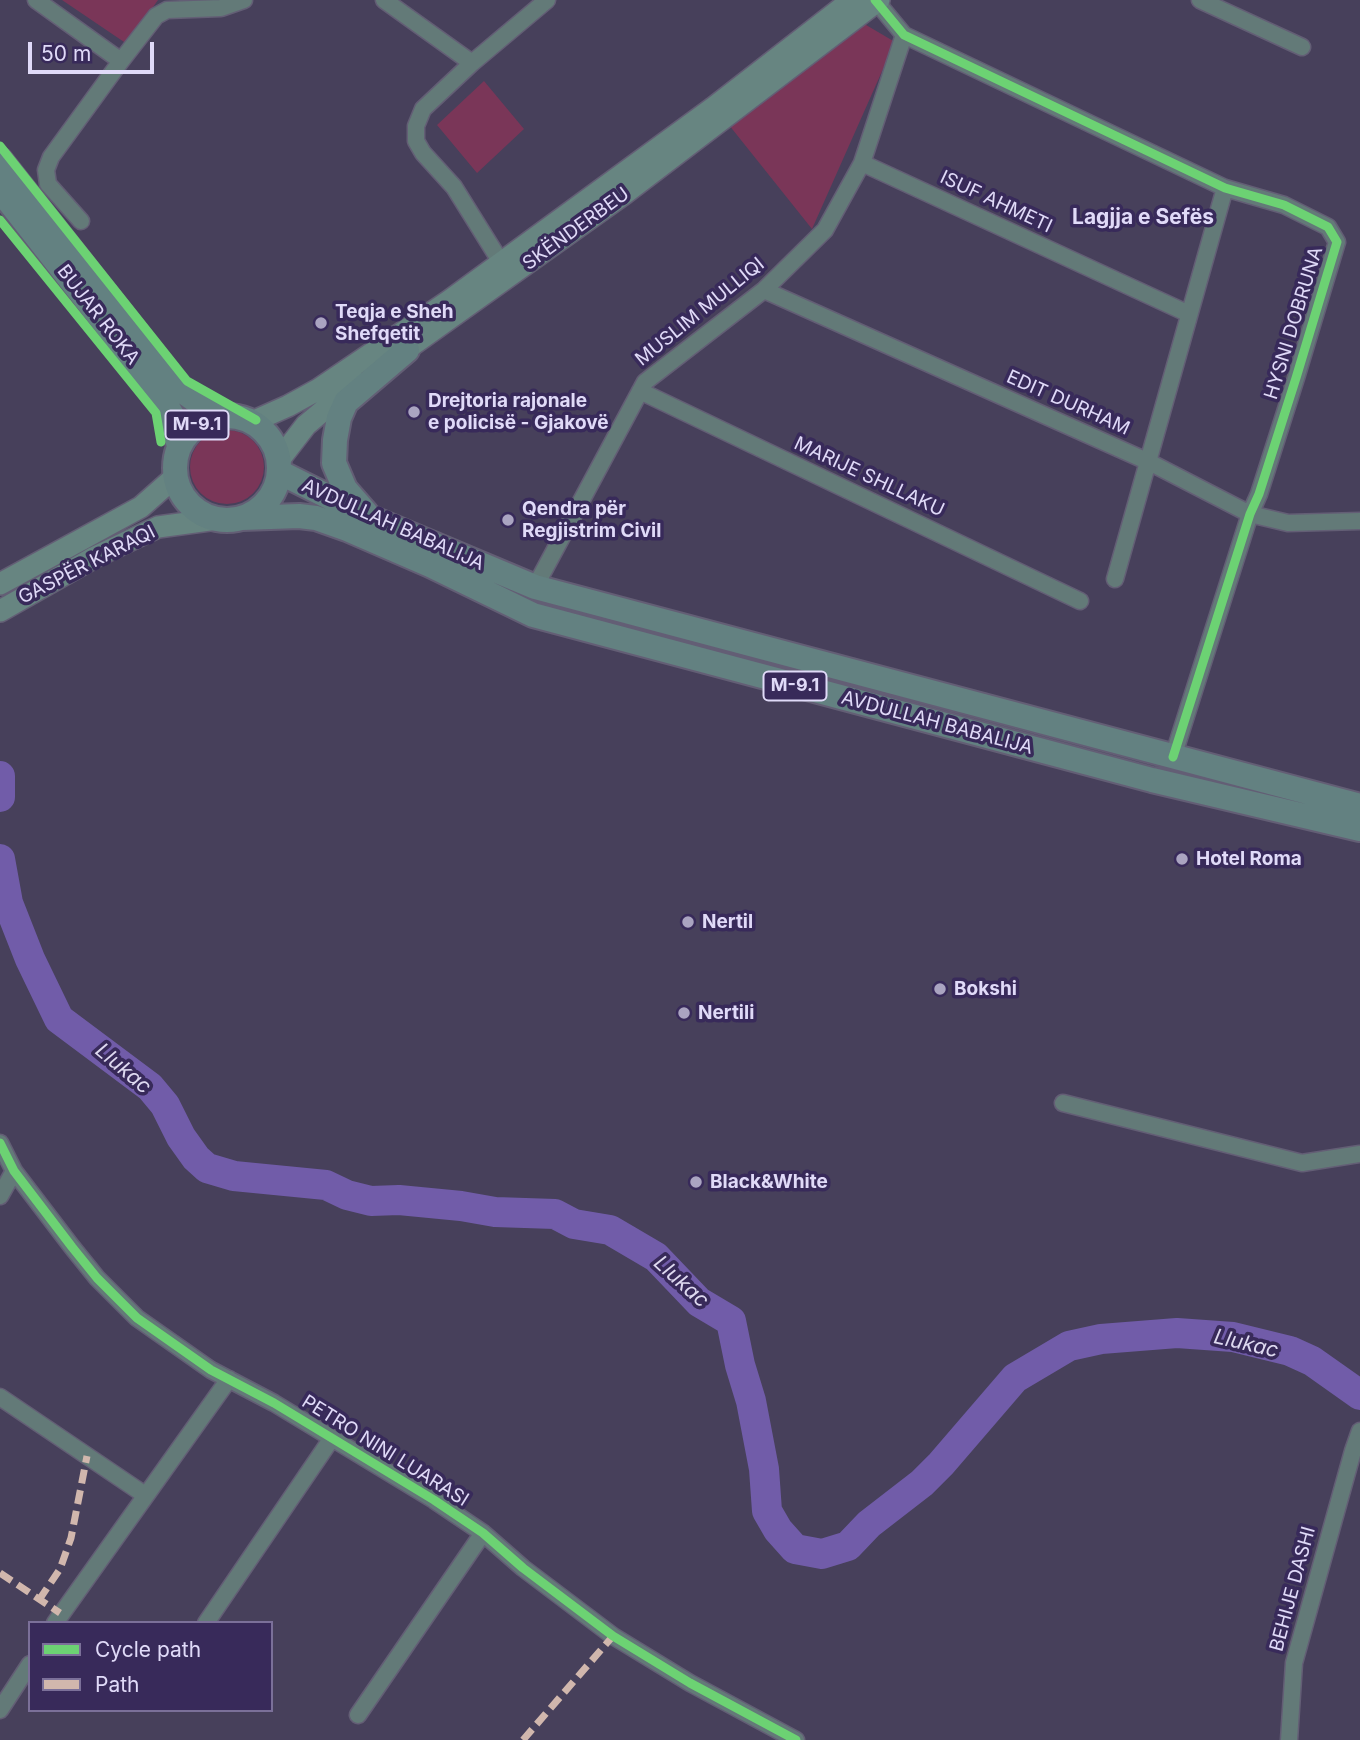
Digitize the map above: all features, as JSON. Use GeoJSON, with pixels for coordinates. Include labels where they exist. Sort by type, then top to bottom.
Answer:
{"type":"FeatureCollection","features":[{"type":"Feature","properties":{"kind":"main road","name":"SKËNDERBEU"},"geometry":{"type":"LineString","coordinates":[[279,466],[306,425],[320,410],[365,376],[407,350],[505,270],[852,0]]}},
{"type":"Feature","properties":{"kind":"main road","name":"SKËNDERBEU"},"geometry":{"type":"LineString","coordinates":[[252,422],[288,406],[324,385],[505,270],[707,132],[877,1]]}},
{"type":"Feature","properties":{"kind":"main road","name":"BUJAR ROKA"},"geometry":{"type":"LineString","coordinates":[[0,160],[181,390],[199,403],[227,416]]}},
{"type":"Feature","properties":{"kind":"main road","name":"BUJAR ROKA"},"geometry":{"type":"LineString","coordinates":[[0,190],[158,391],[172,415],[179,447]]}},
{"type":"Feature","properties":{"kind":"main road"},"geometry":{"type":"LineString","coordinates":[[371,518],[345,489],[334,463],[339,418],[346,402],[407,350]]}},
{"type":"Feature","properties":{"kind":"main road","name":"M-9.1"},"geometry":{"type":"LineString","coordinates":[[176,476],[179,447],[184,439],[198,424],[217,416],[252,422],[270,438],[279,466]]}},
{"type":"Feature","properties":{"kind":"main road"},"geometry":{"type":"LineString","coordinates":[[242,518],[263,505],[276,484],[279,466]]}},
{"type":"Feature","properties":{"kind":"main road","name":"AVDULLAH BABALIJA"},"geometry":{"type":"LineString","coordinates":[[279,466],[371,518],[535,587],[1360,806]]}},
{"type":"Feature","properties":{"kind":"main road"},"geometry":{"type":"LineString","coordinates":[[176,476],[185,499],[205,515],[217,519]]}},
{"type":"Feature","properties":{"kind":"main road","name":"GASPËR KARAQI"},"geometry":{"type":"LineString","coordinates":[[5,581],[141,507],[176,476]]}},
{"type":"Feature","properties":{"kind":"main road","name":"M-9.1"},"geometry":{"type":"LineString","coordinates":[[217,519],[242,518]]}},
{"type":"Feature","properties":{"kind":"main road","name":"AVDULLAH BABALIJA"},"geometry":{"type":"LineString","coordinates":[[242,518],[316,518],[347,528],[417,559],[533,615],[1139,777],[1360,829]]}},
{"type":"Feature","properties":{"kind":"main road","name":"GASPËR KARAQI"},"geometry":{"type":"LineString","coordinates":[[0,611],[95,557],[158,527],[217,519]]}},
{"type":"Feature","properties":{"kind":"street"},"geometry":{"type":"LineString","coordinates":[[36,0],[121,61]]}},
{"type":"Feature","properties":{"kind":"street"},"geometry":{"type":"LineString","coordinates":[[81,221],[48,184],[46,170],[51,157],[121,61],[156,16],[167,10],[186,5],[221,8],[244,0]]}},
{"type":"Feature","properties":{"kind":"street"},"geometry":{"type":"LineString","coordinates":[[384,0],[472,64]]}},
{"type":"Feature","properties":{"kind":"street"},"geometry":{"type":"LineString","coordinates":[[505,270],[454,187],[423,153],[416,141],[416,126],[423,109],[547,0]]}},
{"type":"Feature","properties":{"kind":"street"},"geometry":{"type":"LineString","coordinates":[[1199,0],[1302,47]]}},
{"type":"Feature","properties":{"kind":"street","name":"HYSNI DOBRUNA"},"geometry":{"type":"LineString","coordinates":[[877,1],[904,35],[1225,188],[1284,205],[1328,227],[1337,242],[1292,391],[1173,757]]}},
{"type":"Feature","properties":{"kind":"street","name":"MUSLIM MULLIQI"},"geometry":{"type":"LineString","coordinates":[[535,587],[645,382],[764,290],[825,230],[862,163],[904,35]]}},
{"type":"Feature","properties":{"kind":"street","name":"ISUF AHMETI"},"geometry":{"type":"LineString","coordinates":[[862,163],[1189,314]]}},
{"type":"Feature","properties":{"kind":"street"},"geometry":{"type":"LineString","coordinates":[[1115,579],[1225,188]]}},
{"type":"Feature","properties":{"kind":"street","name":"EDIT DURHAM"},"geometry":{"type":"LineString","coordinates":[[764,290],[1149,462],[1250,514],[1288,523],[1360,521]]}},
{"type":"Feature","properties":{"kind":"street","name":"MARIJE SHLLAKU"},"geometry":{"type":"LineString","coordinates":[[640,391],[1080,601]]}},
{"type":"Feature","properties":{"kind":"street"},"geometry":{"type":"LineString","coordinates":[[1063,1103],[1302,1163],[1360,1154]]}},
{"type":"Feature","properties":{"kind":"street","name":"PETRO NINI LUARASI"},"geometry":{"type":"LineString","coordinates":[[0,1143],[14,1171],[97,1278],[137,1318],[211,1370],[274,1403],[483,1533],[523,1568],[612,1636],[690,1683],[794,1740]]}},
{"type":"Feature","properties":{"kind":"street"},"geometry":{"type":"LineString","coordinates":[[0,1196],[14,1171]]}},
{"type":"Feature","properties":{"kind":"street"},"geometry":{"type":"LineString","coordinates":[[56,1621],[229,1380]]}},
{"type":"Feature","properties":{"kind":"street"},"geometry":{"type":"LineString","coordinates":[[0,1397],[145,1495]]}},
{"type":"Feature","properties":{"kind":"street","name":"BEHIJE DASHI"},"geometry":{"type":"LineString","coordinates":[[1289,1740],[1294,1663],[1360,1431]]}},
{"type":"Feature","properties":{"kind":"street","name":"PETRO NINI LUARASI"},"geometry":{"type":"LineString","coordinates":[[207,1621],[332,1438]]}},
{"type":"Feature","properties":{"kind":"street"},"geometry":{"type":"LineString","coordinates":[[358,1715],[483,1533]]}},
{"type":"Feature","properties":{"kind":"street"},"geometry":{"type":"LineString","coordinates":[[0,1710],[28,1667]]}},
{"type":"Feature","properties":{"kind":"shaded area"},"geometry":{"type":"Polygon","coordinates":[[[62,0],[158,0],[127,44],[62,0]]]}},
{"type":"Feature","properties":{"kind":"shaded area"},"geometry":{"type":"Polygon","coordinates":[[[861,22],[895,42],[812,229],[729,125],[861,22]]]}},
{"type":"Feature","properties":{"kind":"shaded area"},"geometry":{"type":"Polygon","coordinates":[[[484,81],[524,129],[477,173],[437,125],[484,81]]]}},
{"type":"Feature","properties":{"kind":"shaded area"},"geometry":{"type":"Polygon","coordinates":[[[227,430],[241,433],[253,441],[261,453],[264,467],[261,481],[253,493],[241,501],[227,504],[213,501],[201,493],[193,481],[190,467],[193,453],[201,441],[213,433],[227,430]]]}},
{"type":"Feature","properties":{"kind":"waterway","name":"Llukac"},"geometry":{"type":"LineString","coordinates":[[0,776],[0,797]]}},
{"type":"Feature","properties":{"kind":"waterway","name":"Llukac"},"geometry":{"type":"LineString","coordinates":[[0,859],[8,903],[30,959],[59,1019],[150,1087],[165,1105],[181,1137],[207,1168],[234,1176],[326,1185],[347,1195],[371,1201],[399,1200],[495,1212],[555,1214],[574,1224],[610,1230],[656,1257],[699,1302],[731,1321],[751,1401],[764,1469],[767,1511],[778,1530],[795,1549],[822,1554],[848,1546],[869,1524],[922,1483],[941,1464],[1015,1378],[1069,1346],[1101,1339],[1177,1333],[1233,1337],[1290,1351],[1312,1361],[1360,1395]]}},
{"type":"Feature","properties":{"kind":"marked path"},"geometry":{"type":"LineString","coordinates":[[39,1600],[60,1569],[71,1538],[87,1456]]}},
{"type":"Feature","properties":{"kind":"marked path"},"geometry":{"type":"LineString","coordinates":[[0,1573],[60,1613]]}},
{"type":"Feature","properties":{"kind":"marked path"},"geometry":{"type":"LineString","coordinates":[[523,1740],[613,1636]]}},
{"type":"Feature","properties":{"kind":"cycle path"},"geometry":{"type":"LineString","coordinates":[[875,0],[904,35],[1225,188],[1284,205],[1328,227],[1337,242],[1296,378],[1173,757]]}},
{"type":"Feature","properties":{"kind":"cycle path"},"geometry":{"type":"LineString","coordinates":[[0,146],[187,381],[256,420]]}},
{"type":"Feature","properties":{"kind":"cycle path"},"geometry":{"type":"LineString","coordinates":[[0,220],[156,413],[161,442]]}},
{"type":"Feature","properties":{"kind":"cycle path"},"geometry":{"type":"LineString","coordinates":[[0,1143],[14,1171],[72,1247],[97,1278],[137,1318],[211,1370],[274,1403],[434,1500],[483,1533],[523,1568],[613,1636],[690,1683],[796,1740]]}},
{"type":"Feature","properties":{"kind":"place","name":"Teqja e Sheh Shefqetit"},"geometry":{"type":"Point","coordinates":[321,323]}},
{"type":"Feature","properties":{"kind":"place","name":"Drejtoria rajonale e policisë - Gjakovë"},"geometry":{"type":"Point","coordinates":[414,412]}},
{"type":"Feature","properties":{"kind":"place","name":"Qendra për Regjistrim Civil"},"geometry":{"type":"Point","coordinates":[508,520]}},
{"type":"Feature","properties":{"kind":"place","name":"Hotel Roma"},"geometry":{"type":"Point","coordinates":[1182,859]}},
{"type":"Feature","properties":{"kind":"place","name":"Nertil"},"geometry":{"type":"Point","coordinates":[688,922]}},
{"type":"Feature","properties":{"kind":"place","name":"Bokshi"},"geometry":{"type":"Point","coordinates":[940,989]}},
{"type":"Feature","properties":{"kind":"place","name":"Nertili"},"geometry":{"type":"Point","coordinates":[684,1013]}},
{"type":"Feature","properties":{"kind":"place","name":"Black&White"},"geometry":{"type":"Point","coordinates":[696,1182]}},
{"type":"Feature","properties":{"kind":"district","name":"Lagjja e Sefës"},"geometry":{"type":"Point","coordinates":[1143,218]}}]}
